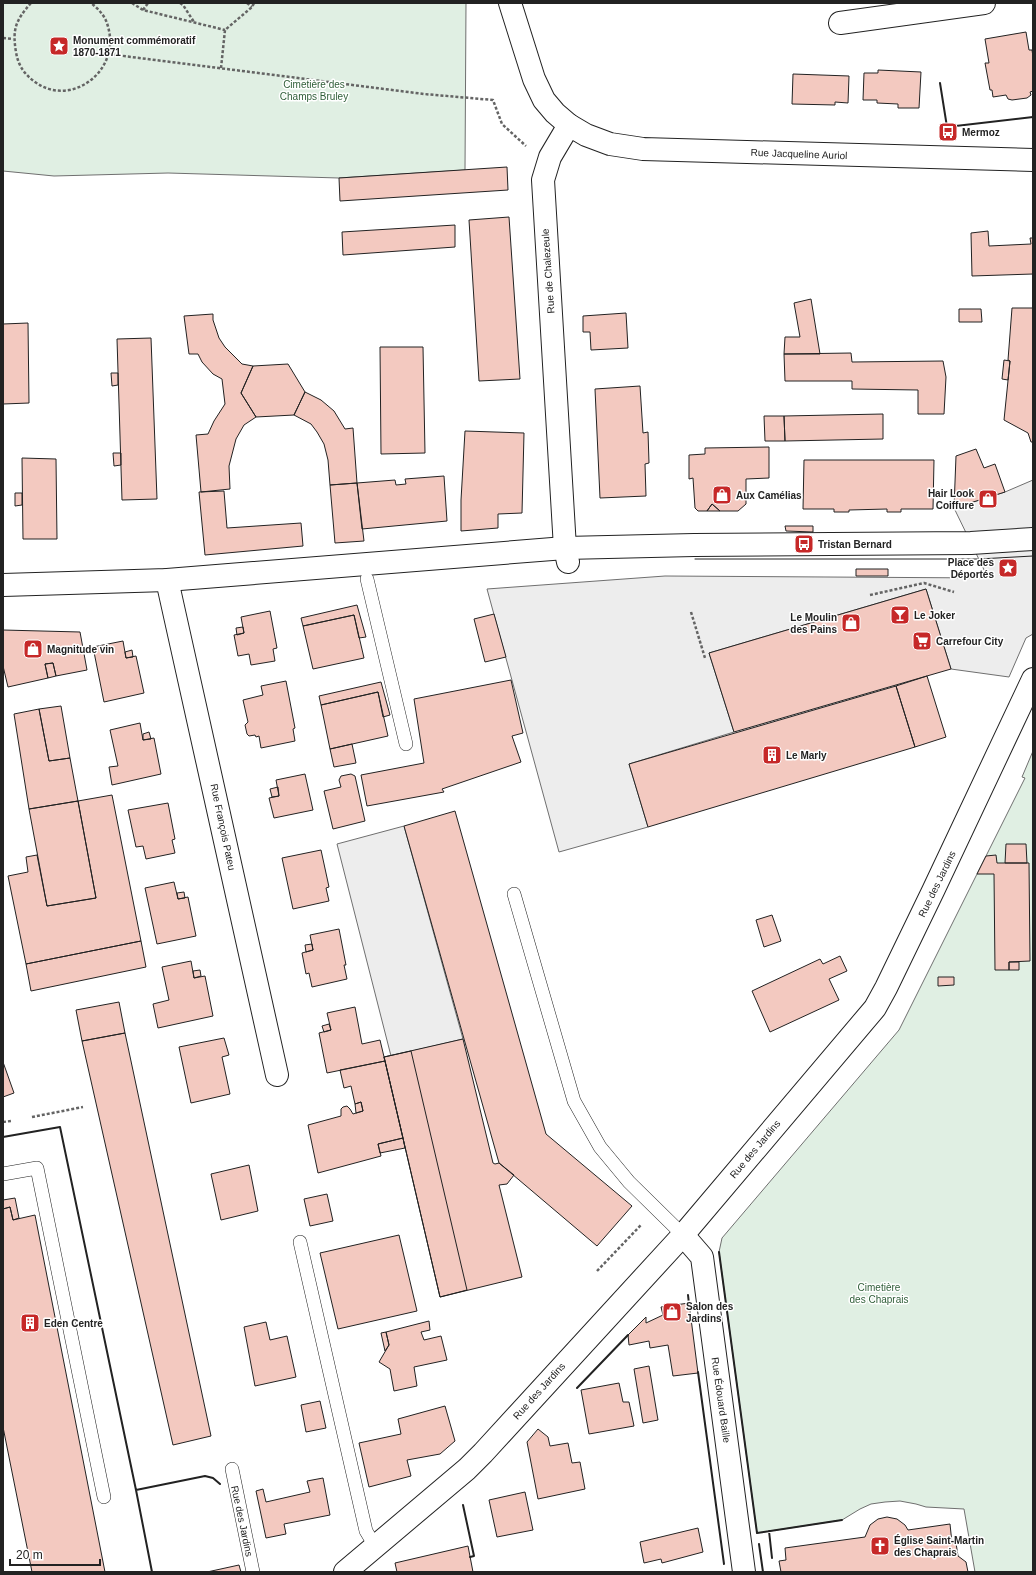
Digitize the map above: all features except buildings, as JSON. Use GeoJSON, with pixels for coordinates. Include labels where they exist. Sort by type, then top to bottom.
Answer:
{"type":"FeatureCollection","features":[{"type":"Feature","properties":{"kind":"street"},"geometry":{"type":"LineString","coordinates":[[510,3],[534,79],[544,100],[555,113],[569,125]]}},
{"type":"Feature","properties":{"kind":"street"},"geometry":{"type":"LineString","coordinates":[[840,23],[984,3]]}},
{"type":"Feature","properties":{"kind":"street","name":"Rue Jacqueline Auriol"},"geometry":{"type":"LineString","coordinates":[[569,125],[586,135],[610,144],[642,150],[1033,160]]}},
{"type":"Feature","properties":{"kind":"street","name":"Rue de Chalezeule"},"geometry":{"type":"LineString","coordinates":[[567,555],[543,180],[550,156],[569,125]]}},
{"type":"Feature","properties":{"kind":"street"},"geometry":{"type":"LineString","coordinates":[[3,585],[169,587],[567,555],[970,543],[1033,539]]}},
{"type":"Feature","properties":{"kind":"street"},"geometry":{"type":"LineString","coordinates":[[3,597],[169,587],[367,579],[567,555]]}},
{"type":"Feature","properties":{"kind":"street","name":"Rue François Pateu"},"geometry":{"type":"LineString","coordinates":[[169,587],[277,1075]]}},
{"type":"Feature","properties":{"kind":"street","name":"Rue des Jardins"},"geometry":{"type":"LineString","coordinates":[[345,1572],[434,1497],[483,1452],[683,1235],[875,1008],[933,891],[1033,679]]}},
{"type":"Feature","properties":{"kind":"street","name":"Rue Édouard Baille"},"geometry":{"type":"LineString","coordinates":[[683,1235],[702,1257],[744,1572]]}},
{"type":"Feature","properties":{"kind":"lane"},"geometry":{"type":"LineString","coordinates":[[367,579],[406,744]]}},
{"type":"Feature","properties":{"kind":"lane"},"geometry":{"type":"LineString","coordinates":[[514,894],[574,1101],[600,1147],[630,1182],[683,1235]]}},
{"type":"Feature","properties":{"kind":"lane"},"geometry":{"type":"LineString","coordinates":[[3,1174],[37,1168],[104,1497]]}},
{"type":"Feature","properties":{"kind":"lane"},"geometry":{"type":"LineString","coordinates":[[300,1242],[366,1531],[375,1546]]}},
{"type":"Feature","properties":{"kind":"lane","name":"Rue des Jardins"},"geometry":{"type":"LineString","coordinates":[[232,1470],[253,1572]]}},
{"type":"Feature","properties":{"kind":"path"},"geometry":{"type":"LineString","coordinates":[[31,3],[20,16],[14,30],[13,39],[18,62],[27,75],[40,85],[55,90],[71,89],[86,84],[98,74],[107,61],[110,45],[109,29],[103,15],[92,3]]}},
{"type":"Feature","properties":{"kind":"path"},"geometry":{"type":"LineString","coordinates":[[132,3],[143,10],[225,30]]}},
{"type":"Feature","properties":{"kind":"path"},"geometry":{"type":"LineString","coordinates":[[143,10],[148,3]]}},
{"type":"Feature","properties":{"kind":"path"},"geometry":{"type":"LineString","coordinates":[[247,3],[252,7]]}},
{"type":"Feature","properties":{"kind":"path"},"geometry":{"type":"LineString","coordinates":[[221,68],[225,30],[252,7],[254,3]]}},
{"type":"Feature","properties":{"kind":"path"},"geometry":{"type":"LineString","coordinates":[[184,4],[194,22]]}},
{"type":"Feature","properties":{"kind":"path"},"geometry":{"type":"LineString","coordinates":[[3,38],[13,39]]}},
{"type":"Feature","properties":{"kind":"path"},"geometry":{"type":"LineString","coordinates":[[108,54],[424,94],[493,100],[502,124],[526,146]]}},
{"type":"Feature","properties":{"kind":"path"},"geometry":{"type":"LineString","coordinates":[[870,595],[924,583],[954,592]]}},
{"type":"Feature","properties":{"kind":"path"},"geometry":{"type":"LineString","coordinates":[[691,612],[705,658]]}},
{"type":"Feature","properties":{"kind":"path"},"geometry":{"type":"LineString","coordinates":[[32,1117],[83,1107]]}},
{"type":"Feature","properties":{"kind":"path"},"geometry":{"type":"LineString","coordinates":[[3,1122],[11,1121]]}},
{"type":"Feature","properties":{"kind":"path"},"geometry":{"type":"LineString","coordinates":[[597,1271],[656,1208]]}},
{"type":"Feature","properties":{"kind":"green space","name":"Cimetière des Champs Bruley"},"geometry":{"type":"Polygon","coordinates":[[[3,3],[466,3],[465,170],[339,178],[168,173],[54,176],[3,171],[3,3]]]}},
{"type":"Feature","properties":{"kind":"green space","name":"Cimetière des Chaprais"},"geometry":{"type":"Polygon","coordinates":[[[1033,751],[1033,1572],[975,1572],[964,1509],[926,1507],[900,1501],[885,1502],[871,1504],[842,1520],[757,1533],[719,1252],[722,1238],[899,1030],[1025,778],[1022,777],[1033,751]]]}},
{"type":"Feature","properties":{"kind":"shaded area"},"geometry":{"type":"Polygon","coordinates":[[[1033,480],[1033,634],[1026,638],[1009,677],[951,669],[926,589],[709,653],[734,732],[629,764],[648,827],[559,852],[487,589],[665,576],[988,578],[954,508],[1005,492],[1033,480]]]}},
{"type":"Feature","properties":{"kind":"shaded area"},"geometry":{"type":"Polygon","coordinates":[[[404,826],[463,1039],[391,1056],[337,844],[404,826]]]}},
{"type":"Feature","properties":{"kind":"tram line"},"geometry":{"type":"LineString","coordinates":[[695,559],[979,559],[1033,556]]}},
{"type":"Feature","properties":{"kind":"wall"},"geometry":{"type":"LineString","coordinates":[[940,83],[947,127],[1033,117]]}},
{"type":"Feature","properties":{"kind":"wall"},"geometry":{"type":"LineString","coordinates":[[3,1137],[60,1127],[136,1490],[205,1476],[213,1478],[220,1484]]}},
{"type":"Feature","properties":{"kind":"wall"},"geometry":{"type":"LineString","coordinates":[[719,1252],[757,1533],[842,1520]]}},
{"type":"Feature","properties":{"kind":"wall"},"geometry":{"type":"LineString","coordinates":[[688,1295],[689,1304]]}},
{"type":"Feature","properties":{"kind":"wall"},"geometry":{"type":"LineString","coordinates":[[577,1388],[628,1335]]}},
{"type":"Feature","properties":{"kind":"wall"},"geometry":{"type":"LineString","coordinates":[[698,1372],[724,1564]]}},
{"type":"Feature","properties":{"kind":"wall"},"geometry":{"type":"LineString","coordinates":[[136,1490],[152,1572]]}},
{"type":"Feature","properties":{"kind":"wall"},"geometry":{"type":"LineString","coordinates":[[463,1505],[474,1556],[470,1557]]}},
{"type":"Feature","properties":{"kind":"wall"},"geometry":{"type":"LineString","coordinates":[[769,1531],[772,1558]]}},
{"type":"Feature","properties":{"kind":"wall"},"geometry":{"type":"LineString","coordinates":[[759,1544],[763,1572]]}},
{"type":"Feature","properties":{"kind":"place","name":"Monument commémoratif 1870-1871"},"geometry":{"type":"Point","coordinates":[59,46]}},
{"type":"Feature","properties":{"kind":"place","name":"Mermoz"},"geometry":{"type":"Point","coordinates":[948,132]}},
{"type":"Feature","properties":{"kind":"place","name":"Aux Camélias"},"geometry":{"type":"Point","coordinates":[722,495]}},
{"type":"Feature","properties":{"kind":"place","name":"Hair Look Coiffure"},"geometry":{"type":"Point","coordinates":[988,499]}},
{"type":"Feature","properties":{"kind":"place","name":"Tristan Bernard"},"geometry":{"type":"Point","coordinates":[804,544]}},
{"type":"Feature","properties":{"kind":"place","name":"Place des Déportés"},"geometry":{"type":"Point","coordinates":[1008,568]}},
{"type":"Feature","properties":{"kind":"place","name":"Le Joker"},"geometry":{"type":"Point","coordinates":[900,615]}},
{"type":"Feature","properties":{"kind":"place","name":"Le Moulin des Pains"},"geometry":{"type":"Point","coordinates":[851,623]}},
{"type":"Feature","properties":{"kind":"place","name":"Carrefour City"},"geometry":{"type":"Point","coordinates":[922,641]}},
{"type":"Feature","properties":{"kind":"place","name":"Magnitude vin"},"geometry":{"type":"Point","coordinates":[33,649]}},
{"type":"Feature","properties":{"kind":"place","name":"Le Marly"},"geometry":{"type":"Point","coordinates":[772,755]}},
{"type":"Feature","properties":{"kind":"place","name":"Salon des Jardins"},"geometry":{"type":"Point","coordinates":[672,1312]}},
{"type":"Feature","properties":{"kind":"place","name":"Eden Centre"},"geometry":{"type":"Point","coordinates":[30,1323]}},
{"type":"Feature","properties":{"kind":"place","name":"Église Saint-Martin des Chaprais"},"geometry":{"type":"Point","coordinates":[880,1546]}}]}
